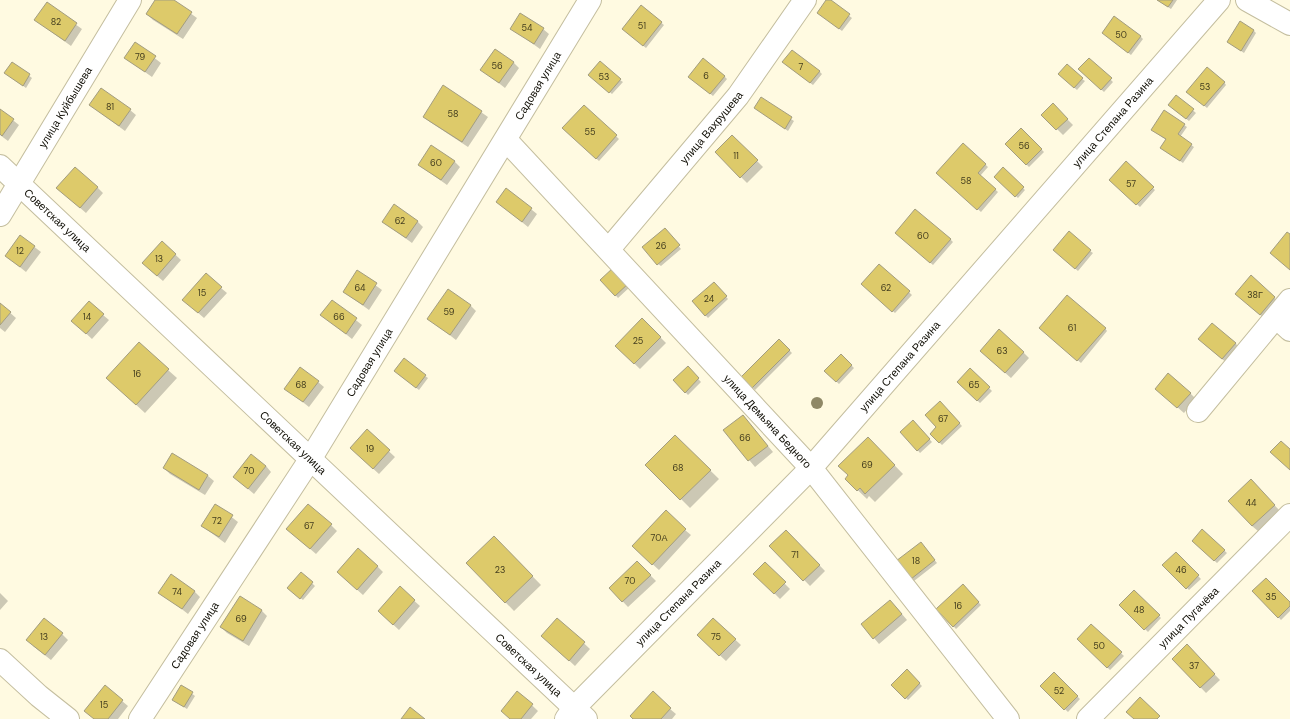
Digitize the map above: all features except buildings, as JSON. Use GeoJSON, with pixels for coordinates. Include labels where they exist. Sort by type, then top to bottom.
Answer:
{"type":"FeatureCollection","features":[{"type":"Feature","properties":{"kind":"street","name":"улица Куйбышева"},"geometry":{"type":"LineString","coordinates":[[0,215],[130,0]]}},
{"type":"Feature","properties":{"kind":"street","name":"Садовая улица"},"geometry":{"type":"LineString","coordinates":[[140,719],[311,458],[590,0]]}},
{"type":"Feature","properties":{"kind":"street","name":"улица Вахрушева"},"geometry":{"type":"LineString","coordinates":[[608,249],[738,96],[806,0]]}},
{"type":"Feature","properties":{"kind":"street","name":"улица Степана Разина"},"geometry":{"type":"LineString","coordinates":[[575,715],[811,468],[1219,0]]}},
{"type":"Feature","properties":{"kind":"street"},"geometry":{"type":"LineString","coordinates":[[1247,0],[1290,24]]}},
{"type":"Feature","properties":{"kind":"street","name":"улица Демьяна Бедного"},"geometry":{"type":"LineString","coordinates":[[506,140],[811,468],[1008,719]]}},
{"type":"Feature","properties":{"kind":"street","name":"Советская улица"},"geometry":{"type":"LineString","coordinates":[[0,166],[20,183],[311,458],[575,715]]}},
{"type":"Feature","properties":{"kind":"street"},"geometry":{"type":"LineString","coordinates":[[1198,411],[1283,324],[1290,300]]}},
{"type":"Feature","properties":{"kind":"street","name":"улица Пугачёва"},"geometry":{"type":"LineString","coordinates":[[1088,719],[1290,516]]}},
{"type":"Feature","properties":{"kind":"street"},"geometry":{"type":"LineString","coordinates":[[0,660],[39,696],[68,719]]}}]}
